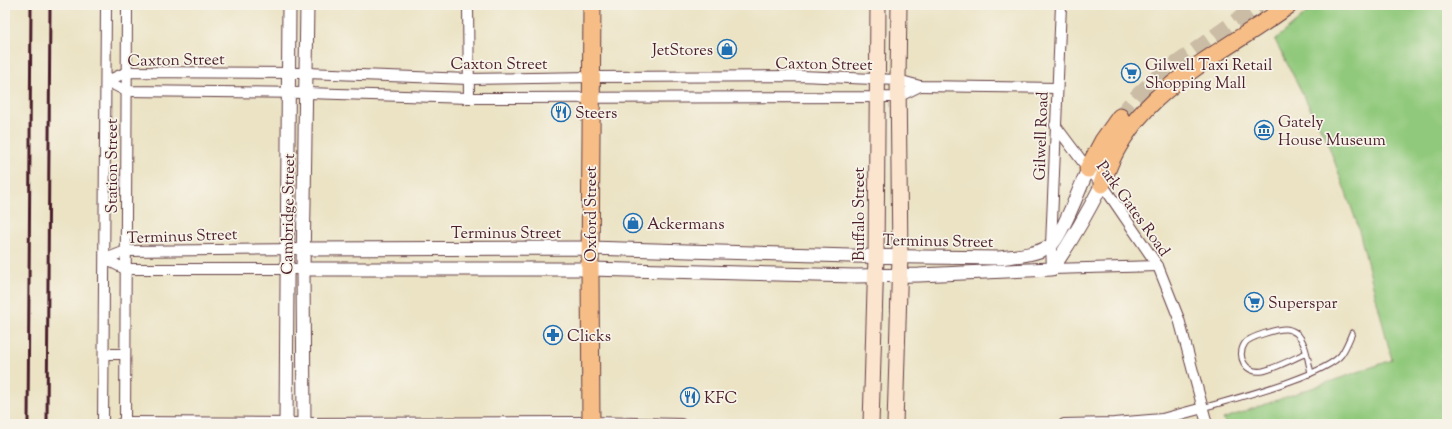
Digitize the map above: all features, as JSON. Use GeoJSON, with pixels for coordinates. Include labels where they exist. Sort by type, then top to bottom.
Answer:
{"type":"FeatureCollection","features":[{"type":"Feature","properties":{"kind":"main road","name":"Oxford Street"},"geometry":{"type":"LineString","coordinates":[[590,423],[592,5]]}},
{"type":"Feature","properties":{"kind":"main road","name":"Buffalo Street"},"geometry":{"type":"LineString","coordinates":[[870,424],[876,275],[878,5]]}},
{"type":"Feature","properties":{"kind":"main road"},"geometry":{"type":"LineString","coordinates":[[896,424],[900,256],[898,97],[899,5]]}},
{"type":"Feature","properties":{"kind":"main road"},"geometry":{"type":"LineString","coordinates":[[1102,184],[1108,166],[1120,142],[1135,121],[1158,98],[1204,61],[1266,22],[1289,5]]}},
{"type":"Feature","properties":{"kind":"main road"},"geometry":{"type":"LineString","coordinates":[[1088,169],[1103,142],[1120,117]]}},
{"type":"Feature","properties":{"kind":"street","name":"Station Street"},"geometry":{"type":"LineString","coordinates":[[103,424],[107,81],[106,5]]}},
{"type":"Feature","properties":{"kind":"street","name":"Station Street"},"geometry":{"type":"LineString","coordinates":[[123,423],[126,251],[127,5]]}},
{"type":"Feature","properties":{"kind":"street","name":"Cambridge Street"},"geometry":{"type":"LineString","coordinates":[[286,423],[289,5]]}},
{"type":"Feature","properties":{"kind":"street","name":"Cambridge Street"},"geometry":{"type":"LineString","coordinates":[[304,424],[303,250],[307,5]]}},
{"type":"Feature","properties":{"kind":"street"},"geometry":{"type":"LineString","coordinates":[[468,5],[469,98]]}},
{"type":"Feature","properties":{"kind":"street","name":"Gilwell Road"},"geometry":{"type":"LineString","coordinates":[[1052,269],[1051,245],[1056,88],[1061,5]]}},
{"type":"Feature","properties":{"kind":"street","name":"Caxton Street"},"geometry":{"type":"LineString","coordinates":[[107,81],[127,72],[306,73],[469,79],[800,76],[898,80],[920,86],[1056,88]]}},
{"type":"Feature","properties":{"kind":"street","name":"Caxton Street"},"geometry":{"type":"LineString","coordinates":[[107,81],[126,90],[469,98],[898,97],[920,86]]}},
{"type":"Feature","properties":{"kind":"street","name":"Park Gates Road"},"geometry":{"type":"LineString","coordinates":[[1056,125],[1088,169],[1102,184],[1158,266],[1179,319],[1206,424]]}},
{"type":"Feature","properties":{"kind":"street"},"geometry":{"type":"LineString","coordinates":[[1051,245],[1063,226],[1088,169]]}},
{"type":"Feature","properties":{"kind":"street"},"geometry":{"type":"LineString","coordinates":[[1052,269],[1088,214],[1102,184]]}},
{"type":"Feature","properties":{"kind":"street","name":"Terminus Street"},"geometry":{"type":"LineString","coordinates":[[105,259],[126,251],[590,248],[999,258],[1030,254],[1051,245]]}},
{"type":"Feature","properties":{"kind":"street","name":"Terminus Street"},"geometry":{"type":"LineString","coordinates":[[105,259],[125,269],[590,269],[854,276],[1158,266]]}},
{"type":"Feature","properties":{"kind":"street"},"geometry":{"type":"LineString","coordinates":[[104,354],[125,354]]}},
{"type":"Feature","properties":{"kind":"street"},"geometry":{"type":"LineString","coordinates":[[1064,424],[1114,423],[1162,419],[1203,408]]}},
{"type":"Feature","properties":{"kind":"street"},"geometry":{"type":"LineString","coordinates":[[123,423],[681,424]]}},
{"type":"Feature","properties":{"kind":"lane"},"geometry":{"type":"LineString","coordinates":[[1306,353],[1264,370],[1254,371],[1249,370],[1244,364],[1242,348],[1245,342],[1250,338],[1286,328],[1300,336],[1306,353],[1311,373]]}},
{"type":"Feature","properties":{"kind":"lane"},"geometry":{"type":"LineString","coordinates":[[1203,408],[1280,384],[1311,373],[1330,364],[1341,355],[1352,333]]}},
{"type":"Feature","properties":{"kind":"green space"},"geometry":{"type":"Polygon","coordinates":[[[1316,5],[1447,5],[1447,424],[1226,424],[1223,419],[1392,360],[1357,223],[1327,141],[1275,40],[1316,5]]]}},
{"type":"Feature","properties":{"kind":"tunnel"},"geometry":{"type":"LineString","coordinates":[[1120,117],[1138,96],[1155,80],[1259,5]]}},
{"type":"Feature","properties":{"kind":"railway"},"geometry":{"type":"LineString","coordinates":[[28,424],[31,5]]}},
{"type":"Feature","properties":{"kind":"railway"},"geometry":{"type":"LineString","coordinates":[[47,424],[50,5]]}},
{"type":"Feature","properties":{"kind":"place","name":"JetStores"},"geometry":{"type":"Point","coordinates":[727,49]}},
{"type":"Feature","properties":{"kind":"place","name":"Gilwell Taxi Retail Shopping Mall"},"geometry":{"type":"Point","coordinates":[1131,73]}},
{"type":"Feature","properties":{"kind":"place","name":"Steers"},"geometry":{"type":"Point","coordinates":[561,112]}},
{"type":"Feature","properties":{"kind":"place","name":"Gately House Museum"},"geometry":{"type":"Point","coordinates":[1264,130]}},
{"type":"Feature","properties":{"kind":"place","name":"Ackermans"},"geometry":{"type":"Point","coordinates":[633,223]}},
{"type":"Feature","properties":{"kind":"place","name":"Superspar"},"geometry":{"type":"Point","coordinates":[1254,302]}},
{"type":"Feature","properties":{"kind":"place","name":"Clicks"},"geometry":{"type":"Point","coordinates":[553,335]}},
{"type":"Feature","properties":{"kind":"place","name":"KFC"},"geometry":{"type":"Point","coordinates":[690,397]}}]}
